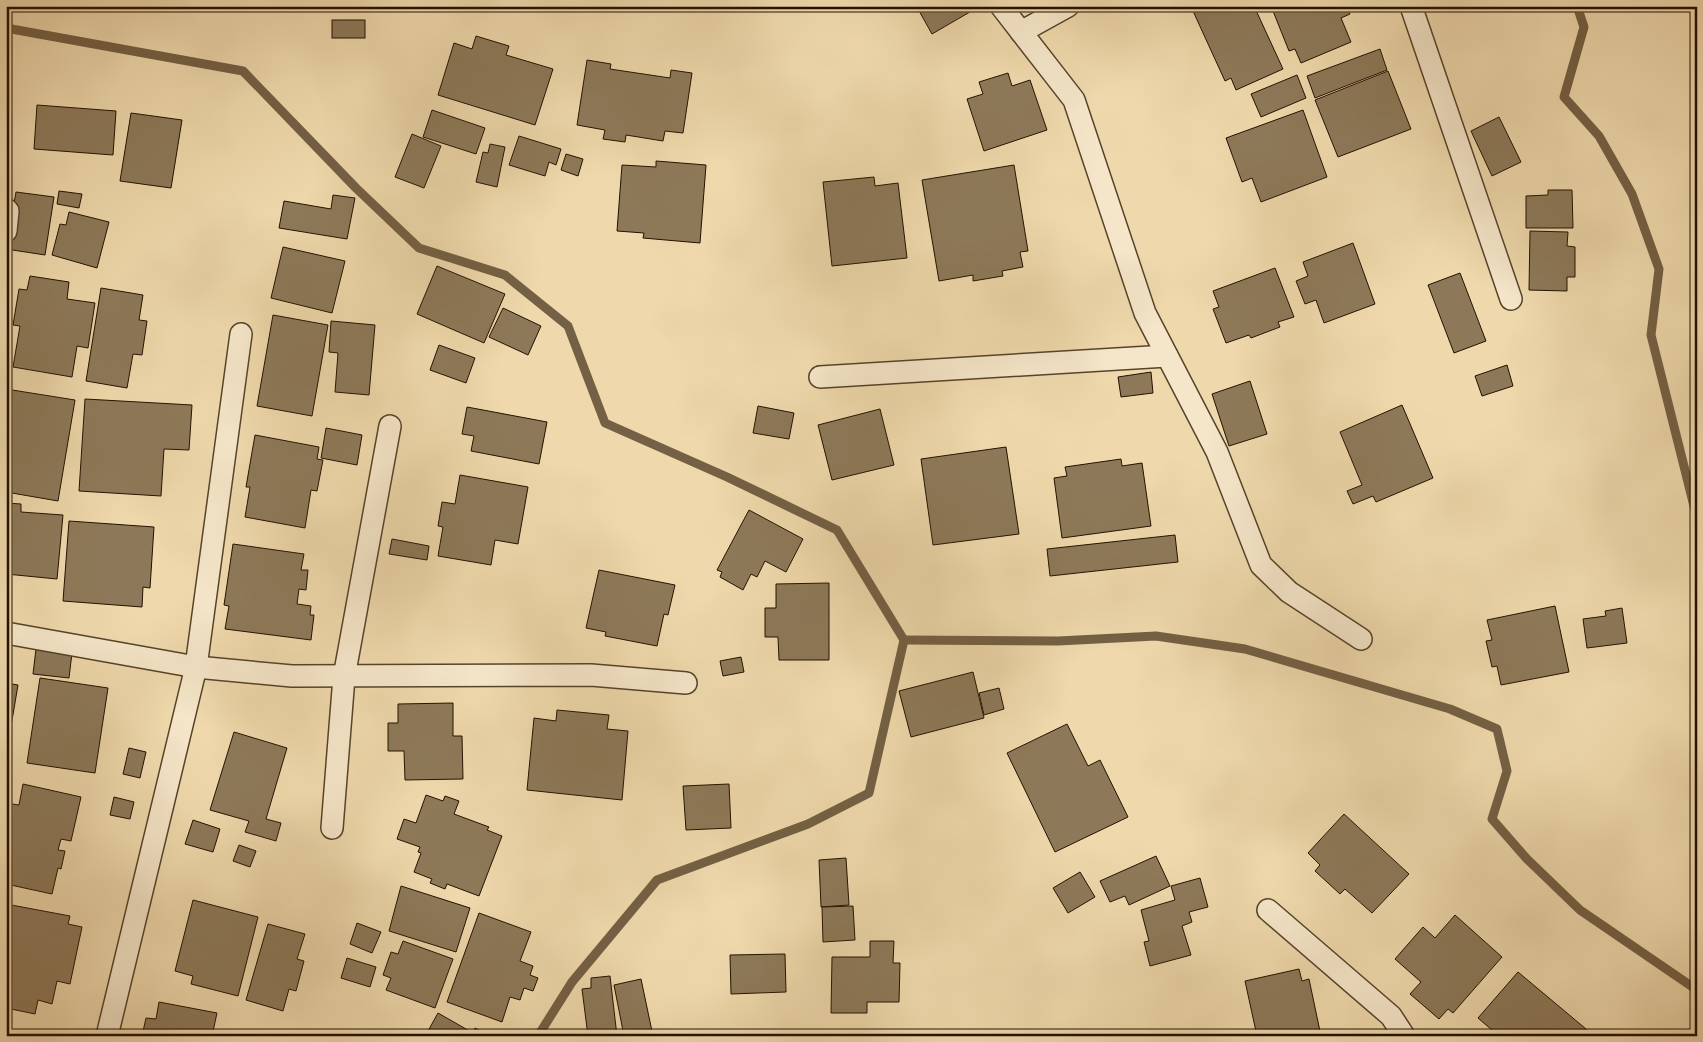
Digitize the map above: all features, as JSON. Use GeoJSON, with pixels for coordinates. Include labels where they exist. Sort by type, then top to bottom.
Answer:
{"type":"FeatureCollection","features":[{"type":"Feature","properties":{"kind":"street"},"geometry":{"type":"LineString","coordinates":[[1001,6],[1074,100],[1145,313],[1217,452],[1261,565],[1288,592],[1361,639]]}},
{"type":"Feature","properties":{"kind":"street"},"geometry":{"type":"LineString","coordinates":[[1021,32],[1068,6]]}},
{"type":"Feature","properties":{"kind":"street"},"geometry":{"type":"LineString","coordinates":[[1411,6],[1511,299]]}},
{"type":"Feature","properties":{"kind":"street"},"geometry":{"type":"LineString","coordinates":[[6,209],[8,211],[6,231]]}},
{"type":"Feature","properties":{"kind":"street"},"geometry":{"type":"LineString","coordinates":[[107,1036],[196,666],[241,334]]}},
{"type":"Feature","properties":{"kind":"street"},"geometry":{"type":"LineString","coordinates":[[820,377],[1167,356]]}},
{"type":"Feature","properties":{"kind":"street"},"geometry":{"type":"LineString","coordinates":[[332,828],[344,676],[390,426]]}},
{"type":"Feature","properties":{"kind":"street"},"geometry":{"type":"LineString","coordinates":[[6,633],[196,666],[292,676],[591,675],[686,683]]}},
{"type":"Feature","properties":{"kind":"street"},"geometry":{"type":"LineString","coordinates":[[1268,910],[1391,1016],[1404,1036]]}},
{"type":"Feature","properties":{"kind":"building"},"geometry":{"type":"Polygon","coordinates":[[[923,6],[973,6],[975,9],[932,34],[918,9],[923,6]]]}},
{"type":"Feature","properties":{"kind":"building"},"geometry":{"type":"Polygon","coordinates":[[[1198,6],[1254,6],[1283,69],[1236,90],[1231,78],[1225,81],[1193,11],[1199,8],[1198,6]]]}},
{"type":"Feature","properties":{"kind":"building"},"geometry":{"type":"Polygon","coordinates":[[[1271,6],[1346,6],[1350,14],[1341,18],[1351,42],[1301,63],[1295,49],[1289,51],[1271,6]]]}},
{"type":"Feature","properties":{"kind":"building"},"geometry":{"type":"Polygon","coordinates":[[[332,20],[365,20],[365,38],[332,38],[332,20]]]}},
{"type":"Feature","properties":{"kind":"building"},"geometry":{"type":"Polygon","coordinates":[[[476,36],[509,46],[506,55],[553,69],[535,125],[438,95],[454,43],[472,49],[476,36]]]}},
{"type":"Feature","properties":{"kind":"building"},"geometry":{"type":"Polygon","coordinates":[[[1380,49],[1387,70],[1315,98],[1307,76],[1380,49]]]}},
{"type":"Feature","properties":{"kind":"building"},"geometry":{"type":"Polygon","coordinates":[[[587,60],[611,64],[610,69],[670,78],[671,70],[692,73],[683,133],[665,131],[663,141],[626,135],[625,142],[603,139],[605,130],[577,125],[587,60]]]}},
{"type":"Feature","properties":{"kind":"building"},"geometry":{"type":"Polygon","coordinates":[[[1388,71],[1411,129],[1338,157],[1315,100],[1388,71]]]}},
{"type":"Feature","properties":{"kind":"building"},"geometry":{"type":"Polygon","coordinates":[[[1008,73],[1012,86],[1030,80],[1047,130],[984,151],[967,99],[983,94],[979,82],[1008,73]]]}},
{"type":"Feature","properties":{"kind":"building"},"geometry":{"type":"Polygon","coordinates":[[[1297,75],[1306,98],[1261,117],[1251,94],[1297,75]]]}},
{"type":"Feature","properties":{"kind":"building"},"geometry":{"type":"Polygon","coordinates":[[[37,105],[116,111],[113,155],[34,149],[37,105]]]}},
{"type":"Feature","properties":{"kind":"building"},"geometry":{"type":"Polygon","coordinates":[[[432,110],[485,128],[476,154],[423,137],[432,110]]]}},
{"type":"Feature","properties":{"kind":"building"},"geometry":{"type":"Polygon","coordinates":[[[1303,110],[1327,177],[1261,202],[1252,178],[1242,182],[1226,138],[1303,110]]]}},
{"type":"Feature","properties":{"kind":"building"},"geometry":{"type":"Polygon","coordinates":[[[131,113],[182,120],[171,188],[120,181],[131,113]]]}},
{"type":"Feature","properties":{"kind":"building"},"geometry":{"type":"Polygon","coordinates":[[[1499,117],[1521,162],[1492,176],[1471,131],[1499,117]]]}},
{"type":"Feature","properties":{"kind":"building"},"geometry":{"type":"Polygon","coordinates":[[[412,134],[441,146],[424,188],[395,177],[412,134]]]}},
{"type":"Feature","properties":{"kind":"building"},"geometry":{"type":"Polygon","coordinates":[[[519,136],[561,149],[556,165],[549,162],[545,176],[509,165],[519,136]]]}},
{"type":"Feature","properties":{"kind":"building"},"geometry":{"type":"Polygon","coordinates":[[[490,144],[505,147],[497,187],[476,182],[483,152],[488,153],[490,144]]]}},
{"type":"Feature","properties":{"kind":"building"},"geometry":{"type":"Polygon","coordinates":[[[566,154],[583,159],[578,176],[561,170],[566,154]]]}},
{"type":"Feature","properties":{"kind":"building"},"geometry":{"type":"Polygon","coordinates":[[[656,161],[706,165],[700,243],[643,238],[644,233],[617,231],[622,165],[656,167],[656,161]]]}},
{"type":"Feature","properties":{"kind":"building"},"geometry":{"type":"Polygon","coordinates":[[[1014,165],[1028,251],[1020,252],[1023,267],[1002,271],[1003,276],[973,281],[973,275],[939,281],[922,180],[1014,165]]]}},
{"type":"Feature","properties":{"kind":"building"},"geometry":{"type":"Polygon","coordinates":[[[874,177],[875,186],[898,183],[907,258],[832,266],[823,182],[874,177]]]}},
{"type":"Feature","properties":{"kind":"building"},"geometry":{"type":"Polygon","coordinates":[[[1548,190],[1572,190],[1573,228],[1526,228],[1526,196],[1548,195],[1548,190]]]}},
{"type":"Feature","properties":{"kind":"building"},"geometry":{"type":"Polygon","coordinates":[[[59,191],[82,194],[79,208],[57,204],[59,191]]]}},
{"type":"Feature","properties":{"kind":"building"},"geometry":{"type":"Polygon","coordinates":[[[16,192],[54,197],[45,255],[6,249],[16,192]]]}},
{"type":"Feature","properties":{"kind":"building"},"geometry":{"type":"Polygon","coordinates":[[[333,195],[355,198],[347,239],[279,228],[284,201],[331,209],[333,195]]]}},
{"type":"Feature","properties":{"kind":"building"},"geometry":{"type":"Polygon","coordinates":[[[69,212],[109,222],[97,268],[52,255],[60,224],[66,225],[69,212]]]}},
{"type":"Feature","properties":{"kind":"building"},"geometry":{"type":"Polygon","coordinates":[[[1530,231],[1568,232],[1567,246],[1575,247],[1575,277],[1567,277],[1567,291],[1529,290],[1530,231]]]}},
{"type":"Feature","properties":{"kind":"building"},"geometry":{"type":"Polygon","coordinates":[[[1353,243],[1375,304],[1324,323],[1316,300],[1305,304],[1296,281],[1308,276],[1303,262],[1353,243]]]}},
{"type":"Feature","properties":{"kind":"building"},"geometry":{"type":"Polygon","coordinates":[[[283,247],[345,261],[332,313],[271,298],[283,247]]]}},
{"type":"Feature","properties":{"kind":"building"},"geometry":{"type":"Polygon","coordinates":[[[437,266],[505,294],[484,343],[417,314],[437,266]]]}},
{"type":"Feature","properties":{"kind":"building"},"geometry":{"type":"Polygon","coordinates":[[[1275,268],[1294,317],[1278,322],[1280,327],[1251,338],[1249,335],[1226,343],[1213,309],[1219,307],[1213,291],[1275,268]]]}},
{"type":"Feature","properties":{"kind":"building"},"geometry":{"type":"Polygon","coordinates":[[[1460,273],[1486,341],[1454,353],[1428,285],[1460,273]]]}},
{"type":"Feature","properties":{"kind":"building"},"geometry":{"type":"Polygon","coordinates":[[[30,276],[69,282],[67,299],[95,303],[88,348],[77,346],[72,377],[13,367],[20,326],[13,325],[19,289],[27,290],[30,276]]]}},
{"type":"Feature","properties":{"kind":"building"},"geometry":{"type":"Polygon","coordinates":[[[101,288],[143,295],[139,320],[147,321],[142,355],[133,354],[127,388],[86,381],[101,288]]]}},
{"type":"Feature","properties":{"kind":"building"},"geometry":{"type":"Polygon","coordinates":[[[503,308],[541,326],[528,355],[489,337],[503,308]]]}},
{"type":"Feature","properties":{"kind":"building"},"geometry":{"type":"Polygon","coordinates":[[[273,315],[328,325],[312,416],[257,406],[273,315]]]}},
{"type":"Feature","properties":{"kind":"building"},"geometry":{"type":"Polygon","coordinates":[[[331,321],[375,325],[369,395],[335,392],[338,353],[329,352],[331,321]]]}},
{"type":"Feature","properties":{"kind":"building"},"geometry":{"type":"Polygon","coordinates":[[[439,345],[475,358],[466,383],[430,370],[439,345]]]}},
{"type":"Feature","properties":{"kind":"building"},"geometry":{"type":"Polygon","coordinates":[[[1507,365],[1513,386],[1482,396],[1475,376],[1507,365]]]}},
{"type":"Feature","properties":{"kind":"building"},"geometry":{"type":"Polygon","coordinates":[[[1151,372],[1153,393],[1121,397],[1118,377],[1151,372]]]}},
{"type":"Feature","properties":{"kind":"building"},"geometry":{"type":"Polygon","coordinates":[[[1250,381],[1267,434],[1229,446],[1212,394],[1250,381]]]}},
{"type":"Feature","properties":{"kind":"building"},"geometry":{"type":"Polygon","coordinates":[[[6,389],[75,400],[58,501],[6,492],[6,389]]]}},
{"type":"Feature","properties":{"kind":"building"},"geometry":{"type":"Polygon","coordinates":[[[85,399],[192,405],[189,450],[164,449],[161,496],[79,491],[85,399]]]}},
{"type":"Feature","properties":{"kind":"building"},"geometry":{"type":"Polygon","coordinates":[[[1402,405],[1433,478],[1376,502],[1373,496],[1353,504],[1347,491],[1362,485],[1340,432],[1402,405]]]}},
{"type":"Feature","properties":{"kind":"building"},"geometry":{"type":"Polygon","coordinates":[[[758,406],[794,413],[789,439],[753,433],[758,406]]]}},
{"type":"Feature","properties":{"kind":"building"},"geometry":{"type":"Polygon","coordinates":[[[467,407],[547,422],[539,464],[471,451],[474,436],[462,434],[467,407]]]}},
{"type":"Feature","properties":{"kind":"building"},"geometry":{"type":"Polygon","coordinates":[[[880,409],[894,465],[832,480],[818,425],[880,409]]]}},
{"type":"Feature","properties":{"kind":"building"},"geometry":{"type":"Polygon","coordinates":[[[326,428],[362,435],[357,465],[321,458],[326,428]]]}},
{"type":"Feature","properties":{"kind":"building"},"geometry":{"type":"Polygon","coordinates":[[[255,435],[319,447],[317,459],[323,460],[317,491],[311,490],[305,528],[245,517],[250,487],[246,487],[255,435]]]}},
{"type":"Feature","properties":{"kind":"building"},"geometry":{"type":"Polygon","coordinates":[[[1006,447],[1019,534],[933,545],[921,459],[1006,447]]]}},
{"type":"Feature","properties":{"kind":"building"},"geometry":{"type":"Polygon","coordinates":[[[1121,459],[1122,466],[1142,463],[1151,526],[1062,538],[1054,478],[1067,476],[1065,467],[1121,459]]]}},
{"type":"Feature","properties":{"kind":"building"},"geometry":{"type":"Polygon","coordinates":[[[460,475],[528,487],[518,544],[495,540],[491,565],[438,556],[443,527],[438,526],[442,502],[455,504],[460,475]]]}},
{"type":"Feature","properties":{"kind":"building"},"geometry":{"type":"Polygon","coordinates":[[[6,503],[21,504],[21,512],[63,515],[57,579],[6,574],[6,503]]]}},
{"type":"Feature","properties":{"kind":"building"},"geometry":{"type":"Polygon","coordinates":[[[749,510],[803,539],[786,572],[765,561],[757,577],[751,574],[743,590],[720,577],[722,572],[717,570],[749,510]]]}},
{"type":"Feature","properties":{"kind":"building"},"geometry":{"type":"Polygon","coordinates":[[[69,521],[154,527],[150,588],[143,587],[142,607],[63,601],[69,521]]]}},
{"type":"Feature","properties":{"kind":"building"},"geometry":{"type":"Polygon","coordinates":[[[1175,535],[1178,562],[1050,576],[1047,549],[1175,535]]]}},
{"type":"Feature","properties":{"kind":"building"},"geometry":{"type":"Polygon","coordinates":[[[392,539],[429,546],[427,560],[389,554],[392,539]]]}},
{"type":"Feature","properties":{"kind":"building"},"geometry":{"type":"Polygon","coordinates":[[[233,544],[304,554],[301,570],[308,570],[306,590],[299,589],[297,604],[311,606],[310,615],[314,615],[311,640],[225,629],[229,606],[224,605],[233,544]]]}},
{"type":"Feature","properties":{"kind":"building"},"geometry":{"type":"Polygon","coordinates":[[[599,570],[675,585],[668,615],[664,614],[657,646],[605,636],[606,632],[586,628],[599,570]]]}},
{"type":"Feature","properties":{"kind":"building"},"geometry":{"type":"Polygon","coordinates":[[[829,583],[829,660],[779,660],[778,637],[765,637],[765,608],[776,608],[776,584],[829,583]]]}},
{"type":"Feature","properties":{"kind":"building"},"geometry":{"type":"Polygon","coordinates":[[[1555,606],[1569,672],[1501,685],[1497,666],[1492,667],[1486,641],[1492,640],[1487,620],[1555,606]]]}},
{"type":"Feature","properties":{"kind":"building"},"geometry":{"type":"Polygon","coordinates":[[[1622,608],[1627,643],[1587,648],[1583,619],[1606,616],[1605,611],[1622,608]]]}},
{"type":"Feature","properties":{"kind":"building"},"geometry":{"type":"Polygon","coordinates":[[[36,649],[72,653],[69,678],[33,674],[36,649]]]}},
{"type":"Feature","properties":{"kind":"building"},"geometry":{"type":"Polygon","coordinates":[[[741,657],[744,672],[723,676],[720,661],[741,657]]]}},
{"type":"Feature","properties":{"kind":"building"},"geometry":{"type":"Polygon","coordinates":[[[973,672],[984,718],[911,737],[899,691],[973,672]]]}},
{"type":"Feature","properties":{"kind":"building"},"geometry":{"type":"Polygon","coordinates":[[[40,678],[108,688],[95,773],[27,763],[40,678]]]}},
{"type":"Feature","properties":{"kind":"building"},"geometry":{"type":"Polygon","coordinates":[[[6,683],[18,685],[6,756],[6,683]]]}},
{"type":"Feature","properties":{"kind":"building"},"geometry":{"type":"Polygon","coordinates":[[[999,688],[1004,709],[984,715],[979,693],[999,688]]]}},
{"type":"Feature","properties":{"kind":"building"},"geometry":{"type":"Polygon","coordinates":[[[453,703],[453,736],[462,736],[463,779],[405,780],[404,751],[388,751],[388,723],[398,723],[398,704],[453,703]]]}},
{"type":"Feature","properties":{"kind":"building"},"geometry":{"type":"Polygon","coordinates":[[[557,710],[609,715],[607,729],[628,731],[622,800],[527,790],[534,718],[556,721],[557,710]]]}},
{"type":"Feature","properties":{"kind":"building"},"geometry":{"type":"Polygon","coordinates":[[[1067,724],[1088,766],[1100,760],[1128,817],[1055,852],[1007,753],[1067,724]]]}},
{"type":"Feature","properties":{"kind":"building"},"geometry":{"type":"Polygon","coordinates":[[[234,732],[287,748],[266,819],[281,823],[276,841],[245,832],[249,821],[210,810],[234,732]]]}},
{"type":"Feature","properties":{"kind":"building"},"geometry":{"type":"Polygon","coordinates":[[[129,748],[146,752],[140,778],[123,774],[129,748]]]}},
{"type":"Feature","properties":{"kind":"building"},"geometry":{"type":"Polygon","coordinates":[[[23,784],[81,797],[71,841],[61,839],[58,850],[65,851],[61,869],[58,868],[52,894],[6,884],[6,803],[19,805],[23,784]]]}},
{"type":"Feature","properties":{"kind":"building"},"geometry":{"type":"Polygon","coordinates":[[[729,784],[731,828],[686,830],[683,786],[729,784]]]}},
{"type":"Feature","properties":{"kind":"building"},"geometry":{"type":"Polygon","coordinates":[[[426,795],[443,801],[445,796],[459,801],[454,814],[489,827],[487,830],[502,836],[479,896],[447,884],[445,889],[430,883],[432,879],[414,872],[421,853],[418,852],[420,847],[397,839],[404,819],[416,823],[426,795]]]}},
{"type":"Feature","properties":{"kind":"building"},"geometry":{"type":"Polygon","coordinates":[[[114,797],[134,802],[130,819],[110,815],[114,797]]]}},
{"type":"Feature","properties":{"kind":"building"},"geometry":{"type":"Polygon","coordinates":[[[1344,814],[1409,874],[1372,913],[1345,889],[1340,894],[1315,871],[1320,865],[1308,853],[1344,814]]]}},
{"type":"Feature","properties":{"kind":"building"},"geometry":{"type":"Polygon","coordinates":[[[193,820],[220,829],[213,852],[185,844],[193,820]]]}},
{"type":"Feature","properties":{"kind":"building"},"geometry":{"type":"Polygon","coordinates":[[[239,845],[256,851],[250,867],[233,861],[239,845]]]}},
{"type":"Feature","properties":{"kind":"building"},"geometry":{"type":"Polygon","coordinates":[[[1156,856],[1170,886],[1129,905],[1125,896],[1110,902],[1100,881],[1156,856]]]}},
{"type":"Feature","properties":{"kind":"building"},"geometry":{"type":"Polygon","coordinates":[[[846,858],[849,905],[821,907],[819,860],[846,858]]]}},
{"type":"Feature","properties":{"kind":"building"},"geometry":{"type":"Polygon","coordinates":[[[1080,872],[1095,897],[1068,913],[1053,888],[1080,872]]]}},
{"type":"Feature","properties":{"kind":"building"},"geometry":{"type":"Polygon","coordinates":[[[1200,878],[1208,907],[1189,912],[1192,922],[1182,926],[1191,955],[1150,966],[1144,942],[1149,941],[1141,910],[1175,900],[1171,886],[1200,878]]]}},
{"type":"Feature","properties":{"kind":"building"},"geometry":{"type":"Polygon","coordinates":[[[401,886],[470,908],[456,952],[389,931],[401,886]]]}},
{"type":"Feature","properties":{"kind":"building"},"geometry":{"type":"Polygon","coordinates":[[[193,900],[258,917],[238,996],[191,984],[193,976],[175,971],[193,900]]]}},
{"type":"Feature","properties":{"kind":"building"},"geometry":{"type":"Polygon","coordinates":[[[6,904],[70,916],[68,924],[82,927],[70,984],[57,981],[52,1004],[38,1000],[35,1014],[6,1008],[6,904]]]}},
{"type":"Feature","properties":{"kind":"building"},"geometry":{"type":"Polygon","coordinates":[[[853,906],[855,940],[823,942],[822,907],[853,906]]]}},
{"type":"Feature","properties":{"kind":"building"},"geometry":{"type":"Polygon","coordinates":[[[479,913],[531,932],[520,961],[533,966],[530,975],[538,978],[533,991],[524,988],[520,1000],[510,997],[502,1022],[447,1002],[479,913]]]}},
{"type":"Feature","properties":{"kind":"building"},"geometry":{"type":"Polygon","coordinates":[[[1455,915],[1502,957],[1453,1013],[1448,1009],[1439,1019],[1410,994],[1421,982],[1395,959],[1423,927],[1435,938],[1455,915]]]}},
{"type":"Feature","properties":{"kind":"building"},"geometry":{"type":"Polygon","coordinates":[[[357,923],[381,932],[372,953],[350,944],[357,923]]]}},
{"type":"Feature","properties":{"kind":"building"},"geometry":{"type":"Polygon","coordinates":[[[268,924],[305,934],[297,959],[304,961],[296,991],[289,989],[283,1011],[246,1000],[268,924]]]}},
{"type":"Feature","properties":{"kind":"building"},"geometry":{"type":"Polygon","coordinates":[[[403,941],[453,959],[435,1008],[386,990],[391,978],[383,975],[391,952],[398,954],[403,941]]]}},
{"type":"Feature","properties":{"kind":"building"},"geometry":{"type":"Polygon","coordinates":[[[870,941],[894,941],[893,963],[900,963],[899,1002],[867,1002],[867,1013],[831,1013],[832,957],[870,957],[870,941]]]}},
{"type":"Feature","properties":{"kind":"building"},"geometry":{"type":"Polygon","coordinates":[[[785,954],[786,992],[731,994],[730,955],[785,954]]]}},
{"type":"Feature","properties":{"kind":"building"},"geometry":{"type":"Polygon","coordinates":[[[347,958],[376,967],[370,987],[341,978],[347,958]]]}},
{"type":"Feature","properties":{"kind":"building"},"geometry":{"type":"Polygon","coordinates":[[[1299,969],[1302,981],[1309,979],[1321,1036],[1257,1036],[1245,981],[1299,969]]]}},
{"type":"Feature","properties":{"kind":"building"},"geometry":{"type":"Polygon","coordinates":[[[1518,972],[1592,1034],[1590,1036],[1499,1036],[1478,1018],[1518,972]]]}},
{"type":"Feature","properties":{"kind":"building"},"geometry":{"type":"Polygon","coordinates":[[[610,976],[617,1036],[588,1036],[582,989],[591,988],[591,978],[610,976]]]}},
{"type":"Feature","properties":{"kind":"building"},"geometry":{"type":"Polygon","coordinates":[[[641,979],[653,1036],[624,1036],[614,985],[641,979]]]}},
{"type":"Feature","properties":{"kind":"building"},"geometry":{"type":"Polygon","coordinates":[[[159,1002],[217,1013],[212,1036],[142,1036],[146,1018],[156,1019],[159,1002]]]}},
{"type":"Feature","properties":{"kind":"building"},"geometry":{"type":"Polygon","coordinates":[[[438,1013],[473,1033],[475,1028],[490,1036],[430,1036],[432,1034],[428,1031],[438,1013]]]}},
{"type":"Feature","properties":{"kind":"waterway"},"geometry":{"type":"LineString","coordinates":[[1577,6],[1584,27],[1564,97],[1599,136],[1632,194],[1659,269],[1651,335],[1697,518]]}},
{"type":"Feature","properties":{"kind":"waterway"},"geometry":{"type":"LineString","coordinates":[[6,28],[243,71],[356,188],[419,248],[505,275],[568,326],[605,423],[727,477],[837,530],[904,640],[869,793],[808,824],[657,880],[572,982],[538,1036]]}},
{"type":"Feature","properties":{"kind":"waterway"},"geometry":{"type":"LineString","coordinates":[[904,640],[1058,641],[1156,636],[1245,649],[1450,709],[1497,729],[1507,771],[1492,819],[1527,859],[1580,910],[1697,990]]}}]}
